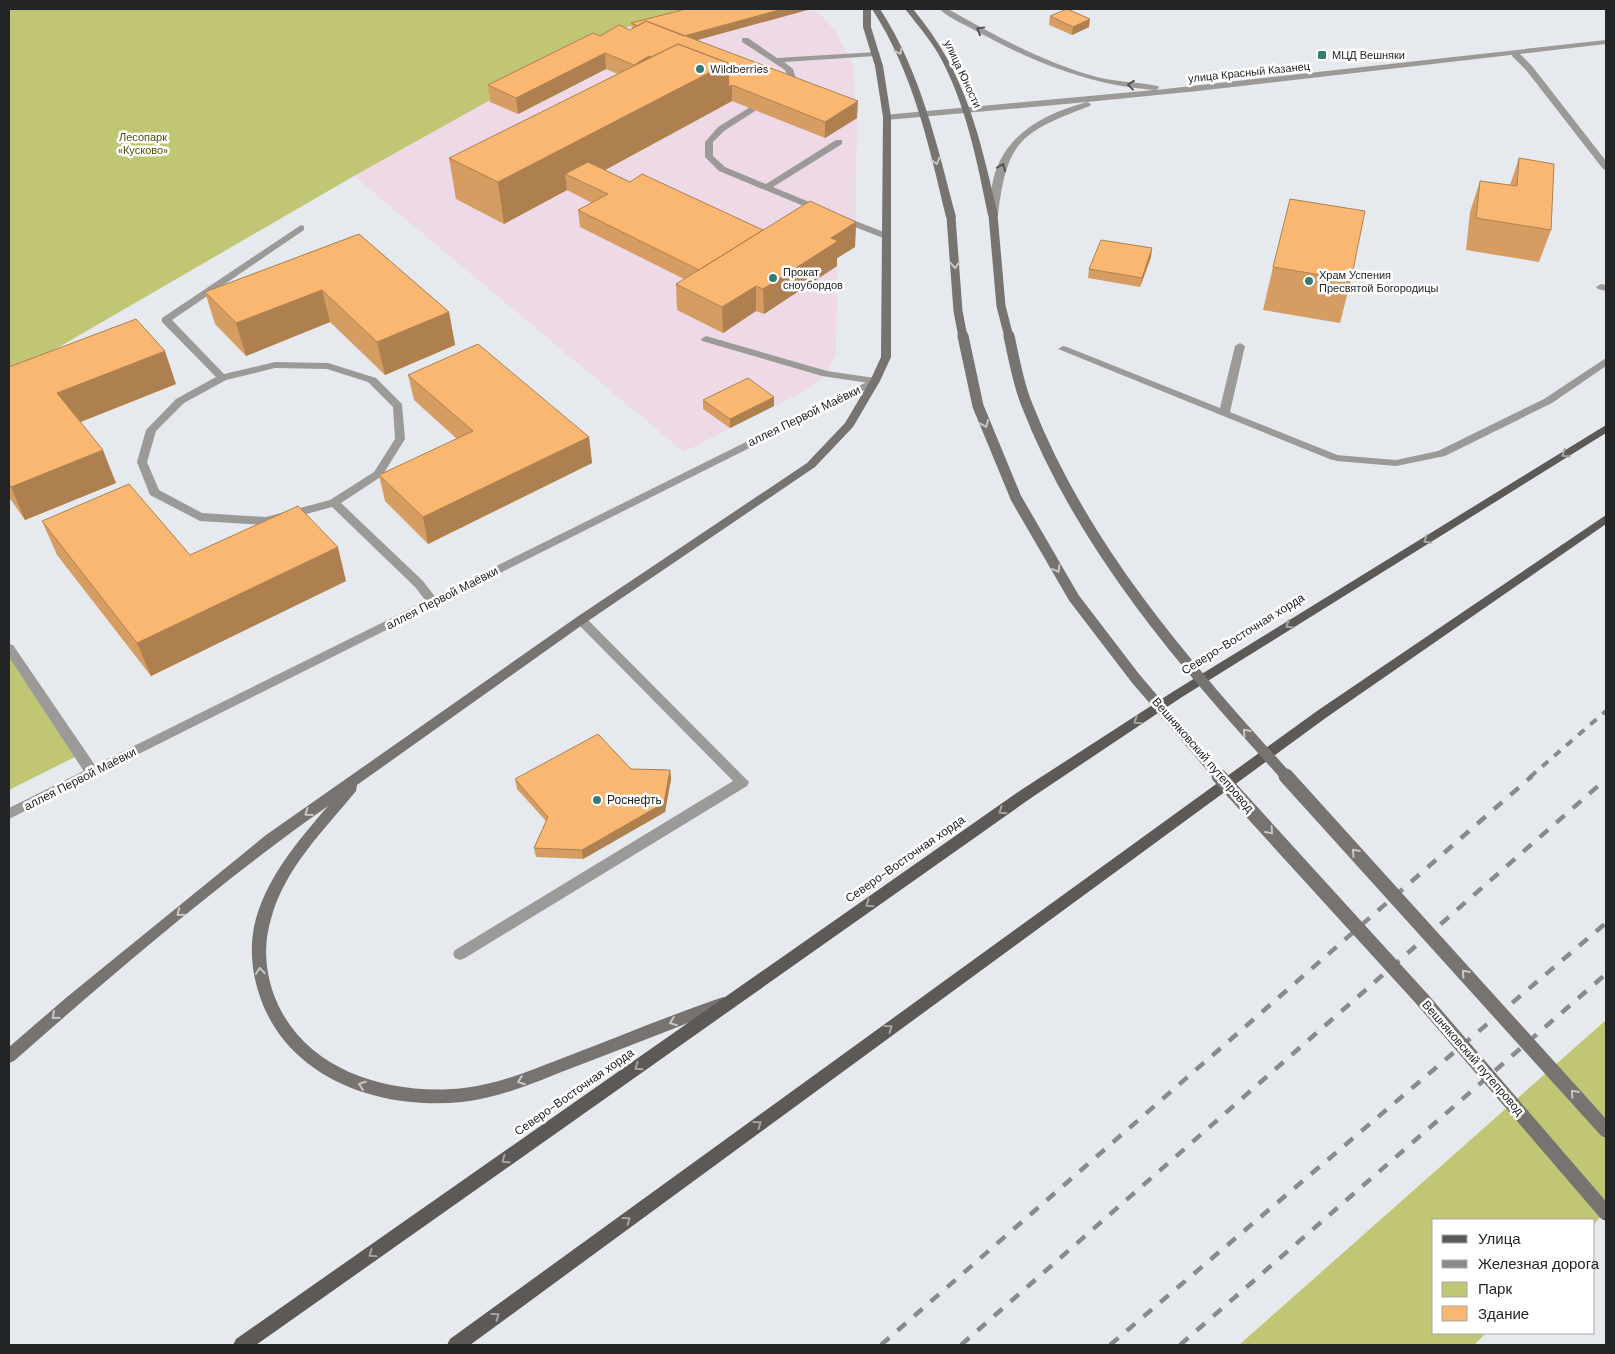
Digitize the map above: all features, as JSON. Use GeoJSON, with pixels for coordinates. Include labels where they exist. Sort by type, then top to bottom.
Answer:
{"type":"FeatureCollection","features":[{"type":"Feature","properties":{"kind":"main road"},"geometry":{"type":"LineString","coordinates":[[9,1056],[271,839],[581,620],[811,466],[849,425],[875,381],[886,357],[887,117],[876,54],[867,27],[867,9]]}},
{"type":"Feature","properties":{"kind":"main road"},"geometry":{"type":"LineString","coordinates":[[876,9],[901,54],[924,114]]}},
{"type":"Feature","properties":{"kind":"main road","name":"улица Юности"},"geometry":{"type":"LineString","coordinates":[[909,9],[929,30],[948,63],[968,110],[993,215]]}},
{"type":"Feature","properties":{"kind":"main road","name":"Вешняковский путепровод"},"geometry":{"type":"LineString","coordinates":[[924,114],[952,217],[958,311],[978,406],[1016,498],[1074,598],[1136,679],[1221,778],[1422,999],[1606,1214]]}},
{"type":"Feature","properties":{"kind":"main road"},"geometry":{"type":"LineString","coordinates":[[993,215],[1001,306],[1026,404],[1063,486],[1123,580],[1183,658],[1262,750],[1606,1130]]}},
{"type":"Feature","properties":{"kind":"main road","name":"Северо-Восточная хорда"},"geometry":{"type":"LineString","coordinates":[[242,1345],[1026,794],[1178,694],[1606,428]]}},
{"type":"Feature","properties":{"kind":"main road"},"geometry":{"type":"LineString","coordinates":[[456,1345],[1322,714],[1606,519]]}},
{"type":"Feature","properties":{"kind":"main road"},"geometry":{"type":"LineString","coordinates":[[362,774],[281,878],[266,909],[259,941],[260,974],[269,1005],[286,1034],[311,1059],[342,1078],[379,1091],[421,1097],[472,1093],[507,1086],[735,999]]}},
{"type":"Feature","properties":{"kind":"street"},"geometry":{"type":"LineString","coordinates":[[944,9],[1028,56],[1071,73],[1109,82],[1150,88],[1198,89]]}},
{"type":"Feature","properties":{"kind":"street"},"geometry":{"type":"LineString","coordinates":[[745,40],[789,69],[793,82],[783,90]]}},
{"type":"Feature","properties":{"kind":"street","name":"улица Красный Казанец"},"geometry":{"type":"LineString","coordinates":[[887,117],[1198,89],[1515,54],[1606,42]]}},
{"type":"Feature","properties":{"kind":"street"},"geometry":{"type":"LineString","coordinates":[[776,60],[876,54]]}},
{"type":"Feature","properties":{"kind":"street"},"geometry":{"type":"LineString","coordinates":[[1515,54],[1529,68],[1606,167]]}},
{"type":"Feature","properties":{"kind":"street"},"geometry":{"type":"LineString","coordinates":[[993,215],[1000,172],[1013,142],[1049,119],[1101,99]]}},
{"type":"Feature","properties":{"kind":"street"},"geometry":{"type":"LineString","coordinates":[[752,109],[721,129],[709,142],[709,157],[722,168],[886,236]]}},
{"type":"Feature","properties":{"kind":"street"},"geometry":{"type":"LineString","coordinates":[[767,187],[838,142]]}},
{"type":"Feature","properties":{"kind":"street"},"geometry":{"type":"LineString","coordinates":[[222,378],[166,320],[301,228]]}},
{"type":"Feature","properties":{"kind":"street"},"geometry":{"type":"LineString","coordinates":[[706,340],[826,374],[875,381]]}},
{"type":"Feature","properties":{"kind":"street"},"geometry":{"type":"LineString","coordinates":[[1224,413],[1240,346]]}},
{"type":"Feature","properties":{"kind":"street"},"geometry":{"type":"LineString","coordinates":[[1063,349],[1336,458],[1396,463],[1441,454],[1548,400],[1606,362]]}},
{"type":"Feature","properties":{"kind":"street"},"geometry":{"type":"LineString","coordinates":[[275,365],[328,366],[372,380],[398,406],[400,439],[378,474],[334,503],[266,521],[200,517],[154,492],[142,462],[151,430],[180,401],[222,378],[275,365]]}},
{"type":"Feature","properties":{"kind":"street","name":"аллея Первой Маёвки"},"geometry":{"type":"LineString","coordinates":[[9,814],[875,381]]}},
{"type":"Feature","properties":{"kind":"street"},"geometry":{"type":"LineString","coordinates":[[334,503],[419,584],[433,602]]}},
{"type":"Feature","properties":{"kind":"street"},"geometry":{"type":"LineString","coordinates":[[460,954],[742,782],[581,620]]}},
{"type":"Feature","properties":{"kind":"street"},"geometry":{"type":"LineString","coordinates":[[9,648],[92,772]]}},
{"type":"Feature","properties":{"kind":"shaded area"},"geometry":{"type":"Polygon","coordinates":[[[701,9],[816,9],[835,31],[853,64],[857,118],[855,247],[831,263],[837,266],[836,354],[826,374],[808,389],[684,452],[354,176],[616,30],[701,9]]]}},
{"type":"Feature","properties":{"kind":"green space","name":"Лесопарк «Кусково»"},"geometry":{"type":"Polygon","coordinates":[[[9,9],[701,9],[616,30],[354,176],[9,376],[9,9]]]}},
{"type":"Feature","properties":{"kind":"green space"},"geometry":{"type":"Polygon","coordinates":[[[9,648],[81,754],[9,790],[9,648]]]}},
{"type":"Feature","properties":{"kind":"green space"},"geometry":{"type":"Polygon","coordinates":[[[1606,1020],[1606,1211],[1595,1223],[1595,1219],[1432,1219],[1432,1334],[1485,1334],[1474,1345],[1239,1345],[1606,1020]]]}},
{"type":"Feature","properties":{"kind":"building"},"geometry":{"type":"Polygon","coordinates":[[[686,9],[783,9],[684,36],[646,21],[638,26],[631,23],[686,9]]]}},
{"type":"Feature","properties":{"kind":"building"},"geometry":{"type":"Polygon","coordinates":[[[1067,9],[1090,19],[1073,27],[1050,16],[1067,9]]]}},
{"type":"Feature","properties":{"kind":"building"},"geometry":{"type":"Polygon","coordinates":[[[646,21],[858,101],[825,122],[732,85],[729,87],[728,63],[678,44],[651,57],[649,56],[634,65],[605,53],[516,98],[488,85],[593,33],[600,36],[619,25],[630,30],[646,21]]]}},
{"type":"Feature","properties":{"kind":"building"},"geometry":{"type":"Polygon","coordinates":[[[678,44],[728,63],[498,182],[449,158],[678,44]]]}},
{"type":"Feature","properties":{"kind":"building"},"geometry":{"type":"Polygon","coordinates":[[[1519,158],[1554,164],[1551,230],[1476,218],[1480,181],[1517,186],[1519,158]]]}},
{"type":"Feature","properties":{"kind":"building"},"geometry":{"type":"Polygon","coordinates":[[[588,162],[630,182],[642,174],[763,230],[699,270],[578,210],[608,194],[565,174],[588,162]]]}},
{"type":"Feature","properties":{"kind":"building"},"geometry":{"type":"Polygon","coordinates":[[[1290,199],[1365,211],[1351,280],[1273,267],[1290,199]]]}},
{"type":"Feature","properties":{"kind":"building"},"geometry":{"type":"Polygon","coordinates":[[[810,201],[856,222],[831,238],[838,241],[763,289],[756,286],[722,307],[676,284],[810,201]]]}},
{"type":"Feature","properties":{"kind":"building"},"geometry":{"type":"Polygon","coordinates":[[[359,234],[449,312],[377,342],[322,290],[236,323],[205,292],[359,234]]]}},
{"type":"Feature","properties":{"kind":"building"},"geometry":{"type":"Polygon","coordinates":[[[1101,240],[1152,248],[1142,278],[1089,269],[1101,240]]]}},
{"type":"Feature","properties":{"kind":"building"},"geometry":{"type":"Polygon","coordinates":[[[136,319],[165,351],[57,393],[103,450],[11,487],[9,484],[9,367],[136,319]]]}},
{"type":"Feature","properties":{"kind":"building"},"geometry":{"type":"Polygon","coordinates":[[[478,344],[589,437],[423,517],[379,475],[473,431],[408,375],[478,344]]]}},
{"type":"Feature","properties":{"kind":"building"},"geometry":{"type":"Polygon","coordinates":[[[748,378],[774,397],[730,419],[703,400],[748,378]]]}},
{"type":"Feature","properties":{"kind":"building"},"geometry":{"type":"Polygon","coordinates":[[[129,484],[190,555],[298,506],[338,547],[137,643],[42,521],[129,484]]]}},
{"type":"Feature","properties":{"kind":"building","name":"Роснефть"},"geometry":{"type":"Polygon","coordinates":[[[598,734],[631,769],[670,770],[664,803],[582,850],[534,848],[548,817],[515,779],[598,734]]]}},
{"type":"Feature","properties":{"kind":"railway"},"geometry":{"type":"LineString","coordinates":[[1530,777],[1606,711]]}},
{"type":"Feature","properties":{"kind":"railway"},"geometry":{"type":"LineString","coordinates":[[881,1345],[1532,776]]}},
{"type":"Feature","properties":{"kind":"railway"},"geometry":{"type":"LineString","coordinates":[[961,1345],[1606,779]]}},
{"type":"Feature","properties":{"kind":"railway"},"geometry":{"type":"LineString","coordinates":[[1110,1345],[1606,923]]}},
{"type":"Feature","properties":{"kind":"railway"},"geometry":{"type":"LineString","coordinates":[[1180,1345],[1606,974]]}},
{"type":"Feature","properties":{"kind":"place","name":"МЦД Вешняки"},"geometry":{"type":"Point","coordinates":[1322,55]}},
{"type":"Feature","properties":{"kind":"place","name":"Wildberries"},"geometry":{"type":"Point","coordinates":[700,69]}},
{"type":"Feature","properties":{"kind":"place","name":"Прокат сноубордов"},"geometry":{"type":"Point","coordinates":[773,278]}},
{"type":"Feature","properties":{"kind":"place","name":"Храм Успения Пресвятой Богородицы"},"geometry":{"type":"Point","coordinates":[1309,281]}},
{"type":"Feature","properties":{"kind":"place","name":"Роснефть"},"geometry":{"type":"Point","coordinates":[597,800]}}]}
